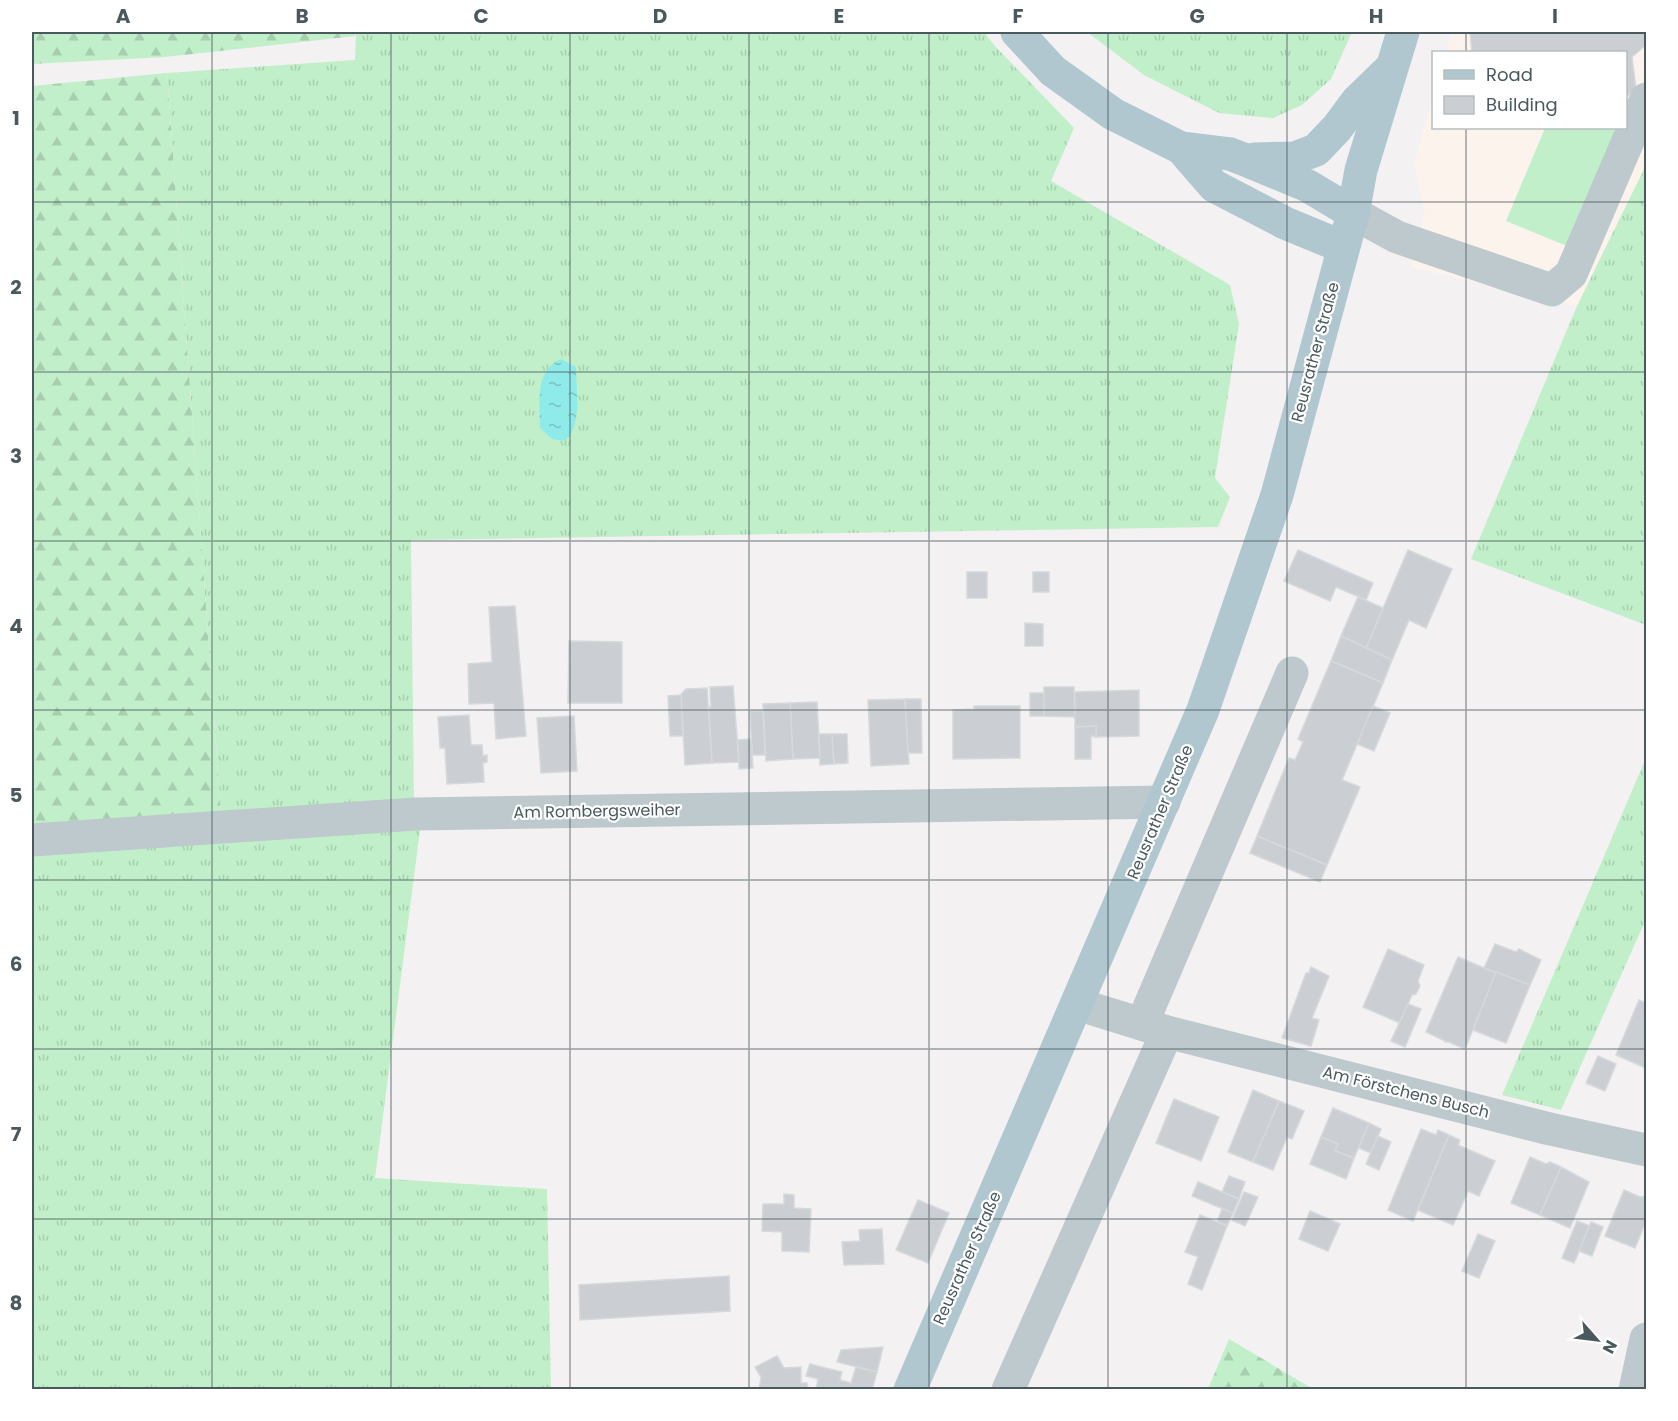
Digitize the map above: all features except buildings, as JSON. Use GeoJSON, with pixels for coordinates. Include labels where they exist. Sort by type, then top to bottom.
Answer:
{"type":"FeatureCollection","features":[{"type":"Feature","properties":{"kind":"main road"},"geometry":{"type":"LineString","coordinates":[[1017,32],[1053,71],[1105,108],[1181,148],[1230,154],[1308,186],[1353,213]]}},
{"type":"Feature","properties":{"kind":"main road","name":"Reusrather Straße"},"geometry":{"type":"LineString","coordinates":[[910,1389],[1203,710],[1267,526],[1353,213],[1361,170],[1402,32]]}},
{"type":"Feature","properties":{"kind":"main road"},"geometry":{"type":"LineString","coordinates":[[1243,159],[1295,158],[1316,150],[1337,128],[1357,101],[1391,67]]}},
{"type":"Feature","properties":{"kind":"main road"},"geometry":{"type":"LineString","coordinates":[[1181,148],[1214,186],[1285,223],[1343,247]]}},
{"type":"Feature","properties":{"kind":"street"},"geometry":{"type":"LineString","coordinates":[[1353,213],[1397,237],[1552,290],[1571,274],[1647,99]]}},
{"type":"Feature","properties":{"kind":"street"},"geometry":{"type":"LineString","coordinates":[[1008,1389],[1154,1028],[1292,673]]}},
{"type":"Feature","properties":{"kind":"street","name":"Am Rombergsweiher"},"geometry":{"type":"LineString","coordinates":[[32,840],[416,814],[1164,802]]}},
{"type":"Feature","properties":{"kind":"street","name":"Am Förstchens Busch"},"geometry":{"type":"LineString","coordinates":[[1077,1004],[1154,1028],[1550,1129],[1647,1150]]}},
{"type":"Feature","properties":{"kind":"street"},"geometry":{"type":"LineString","coordinates":[[1635,1389],[1647,1339]]}},
{"type":"Feature","properties":{"kind":"shaded area"},"geometry":{"type":"Polygon","coordinates":[[[1452,32],[1646,32],[1646,165],[1577,306],[1410,267],[1425,213],[1414,165],[1432,101],[1432,129],[1627,129],[1627,51],[1446,51],[1452,32]]]}},
{"type":"Feature","properties":{"kind":"green space"},"geometry":{"type":"Polygon","coordinates":[[[32,32],[356,32],[355,36],[165,57],[32,64],[32,32]]]}},
{"type":"Feature","properties":{"kind":"green space"},"geometry":{"type":"Polygon","coordinates":[[[356,32],[984,32],[1074,128],[1051,181],[1230,285],[1239,324],[1215,478],[1230,497],[1218,527],[411,540],[414,806],[221,813],[167,73],[355,60],[356,32]]]}},
{"type":"Feature","properties":{"kind":"green space"},"geometry":{"type":"Polygon","coordinates":[[[1087,32],[1352,32],[1331,79],[1302,105],[1273,118],[1219,113],[1144,75],[1087,32]]]}},
{"type":"Feature","properties":{"kind":"green space"},"geometry":{"type":"Polygon","coordinates":[[[167,73],[221,813],[32,826],[32,86],[167,73]]]}},
{"type":"Feature","properties":{"kind":"green space"},"geometry":{"type":"Polygon","coordinates":[[[1545,129],[1618,129],[1567,246],[1506,221],[1545,129]]]}},
{"type":"Feature","properties":{"kind":"green space"},"geometry":{"type":"Polygon","coordinates":[[[1646,165],[1646,625],[1471,559],[1577,306],[1646,165]]]}},
{"type":"Feature","properties":{"kind":"green space"},"geometry":{"type":"Polygon","coordinates":[[[1646,758],[1646,919],[1561,1110],[1502,1095],[1646,758]]]}},
{"type":"Feature","properties":{"kind":"green space"},"geometry":{"type":"Polygon","coordinates":[[[420,830],[375,1178],[547,1189],[551,1389],[32,1389],[32,855],[220,838],[420,830]]]}},
{"type":"Feature","properties":{"kind":"green space"},"geometry":{"type":"Polygon","coordinates":[[[1229,1339],[1313,1389],[1208,1389],[1229,1339]]]}},
{"type":"Feature","properties":{"kind":"water"},"geometry":{"type":"Polygon","coordinates":[[[561,359],[576,367],[576,416],[571,434],[565,441],[552,439],[540,428],[542,379],[552,364],[561,359]]]}}]}
